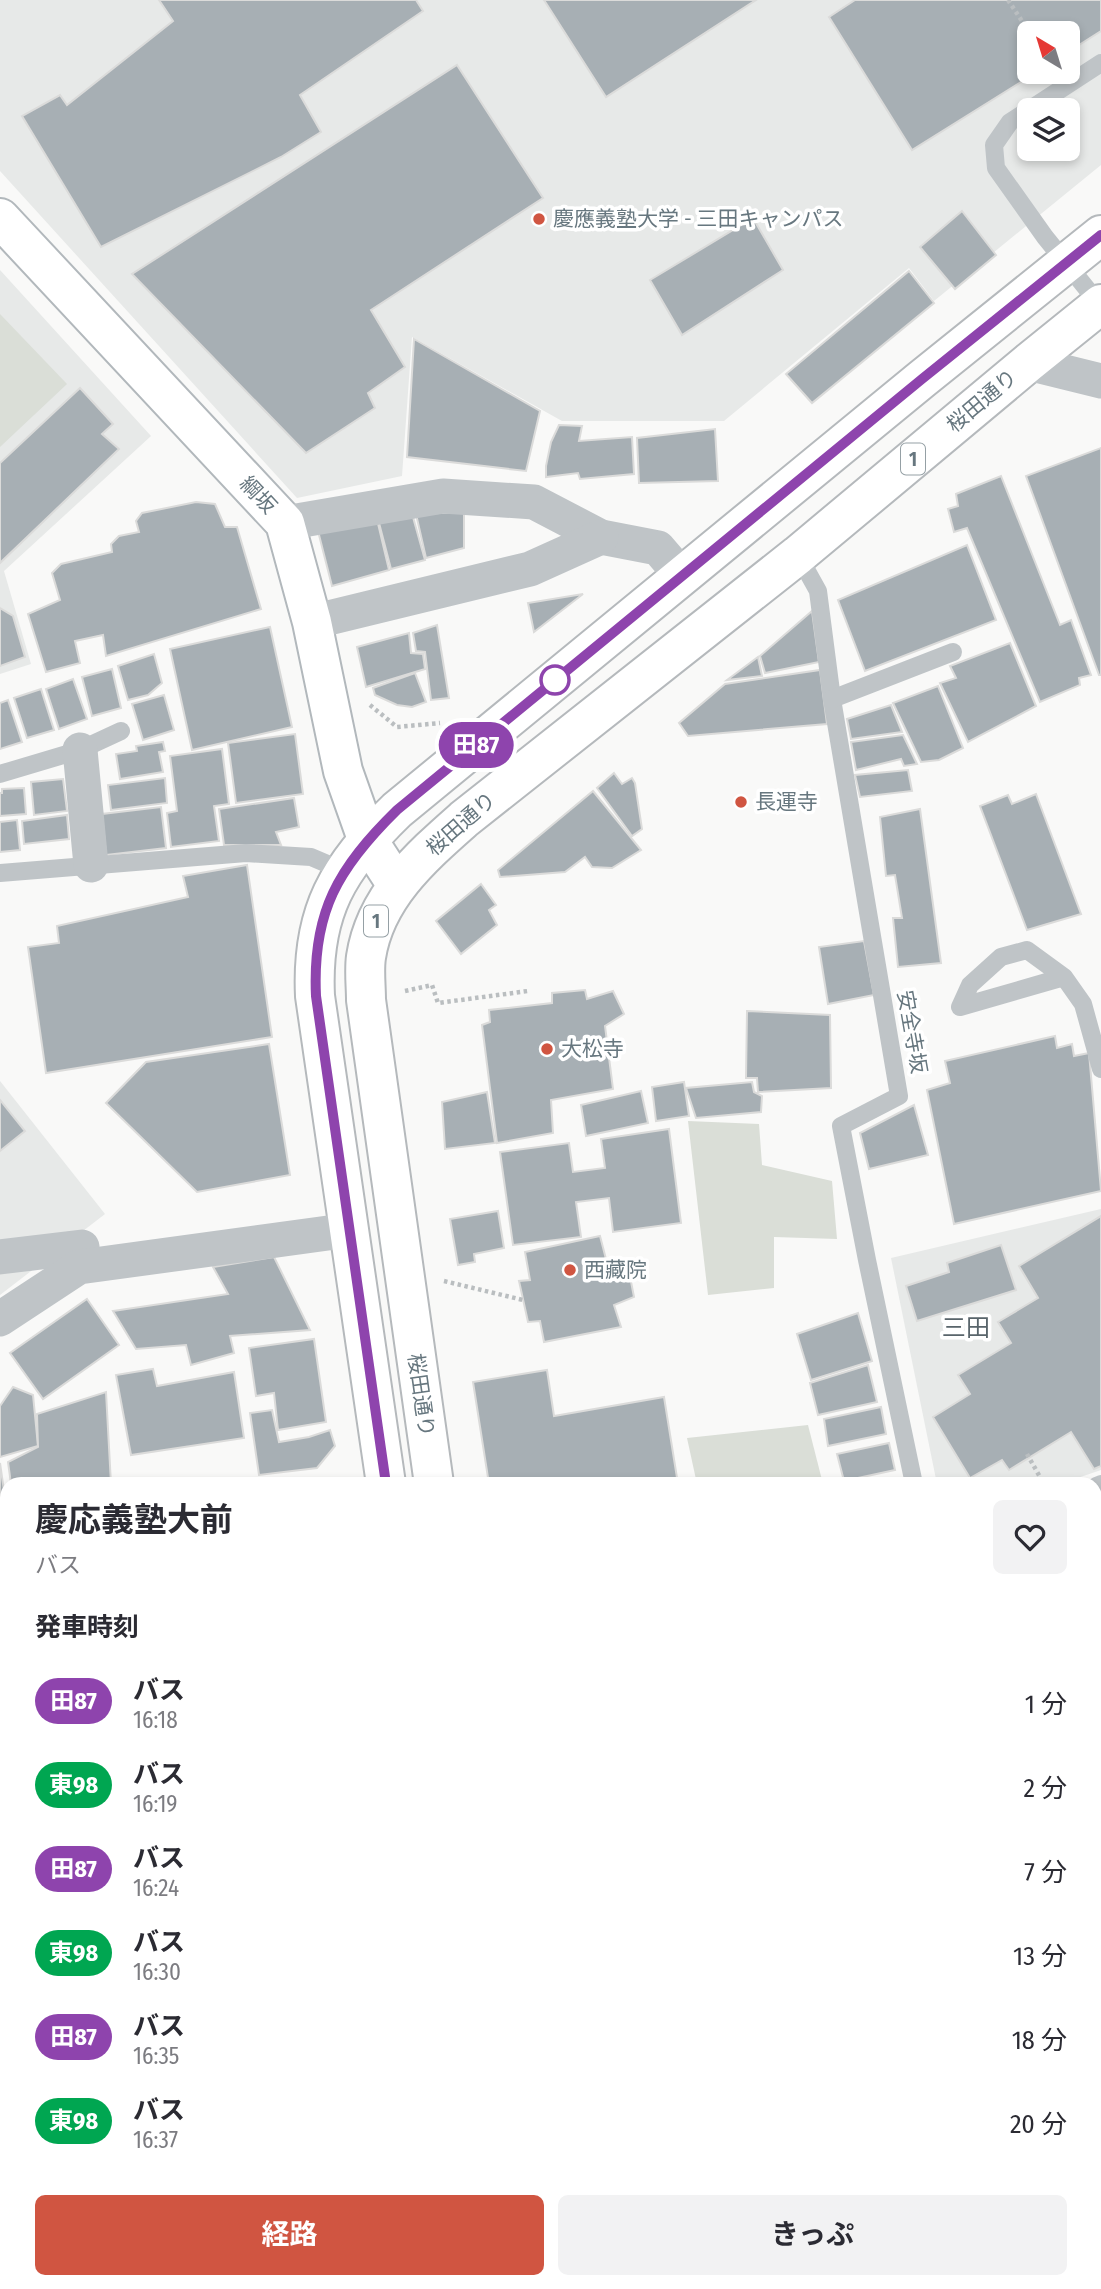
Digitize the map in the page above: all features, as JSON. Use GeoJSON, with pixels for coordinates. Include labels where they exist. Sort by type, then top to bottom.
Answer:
{"type":"FeatureCollection","features":[{"type":"Feature","properties":{"kind":"main road","name":"綱坂"},"geometry":{"type":"LineString","coordinates":[[0,218],[285,523],[312,622],[343,771],[367,839],[397,885]]}},
{"type":"Feature","properties":{"kind":"main road"},"geometry":{"type":"LineString","coordinates":[[381,1477],[314,966],[318,934],[327,903],[344,871],[367,839],[397,810],[1101,235]]}},
{"type":"Feature","properties":{"kind":"main road","name":"桜田通り"},"geometry":{"type":"LineString","coordinates":[[432,1477],[366,1000],[365,960],[375,922],[397,885],[428,851],[464,818],[798,555],[1100,305]]}},
{"type":"Feature","properties":{"kind":"street"},"geometry":{"type":"LineString","coordinates":[[1028,363],[1101,381]]}},
{"type":"Feature","properties":{"kind":"street"},"geometry":{"type":"LineString","coordinates":[[285,523],[443,496],[534,502],[601,537],[658,548],[682,576]]}},
{"type":"Feature","properties":{"kind":"street"},"geometry":{"type":"LineString","coordinates":[[312,622],[530,569],[601,537]]}},
{"type":"Feature","properties":{"kind":"street"},"geometry":{"type":"LineString","coordinates":[[80,750],[91,865]]}},
{"type":"Feature","properties":{"kind":"street"},"geometry":{"type":"LineString","coordinates":[[0,1318],[79,1266],[350,1230]]}},
{"type":"Feature","properties":{"kind":"street"},"geometry":{"type":"LineString","coordinates":[[0,1257],[82,1247]]}},
{"type":"Feature","properties":{"kind":"lane"},"geometry":{"type":"LineString","coordinates":[[1047,98],[1101,63]]}},
{"type":"Feature","properties":{"kind":"lane"},"geometry":{"type":"LineString","coordinates":[[1017,118],[1010,122],[994,145],[996,168],[1100,305]]}},
{"type":"Feature","properties":{"kind":"lane","name":"安全寺坂"},"geometry":{"type":"LineString","coordinates":[[798,555],[818,592],[832,699],[900,1096],[841,1126],[913,1477]]}},
{"type":"Feature","properties":{"kind":"lane"},"geometry":{"type":"LineString","coordinates":[[832,699],[953,652]]}},
{"type":"Feature","properties":{"kind":"lane"},"geometry":{"type":"LineString","coordinates":[[0,774],[80,750],[121,731]]}},
{"type":"Feature","properties":{"kind":"lane"},"geometry":{"type":"LineString","coordinates":[[0,873],[246,853],[311,857],[344,871]]}},
{"type":"Feature","properties":{"kind":"lane"},"geometry":{"type":"LineString","coordinates":[[1065,977],[960,1007],[970,985],[1001,957],[1027,950],[1065,977],[1083,1004],[1101,1069]]}},
{"type":"Feature","properties":{"kind":"path"},"geometry":{"type":"LineString","coordinates":[[1009,0],[1022,21]]}},
{"type":"Feature","properties":{"kind":"path"},"geometry":{"type":"LineString","coordinates":[[367,700],[372,708],[397,727],[443,722]]}},
{"type":"Feature","properties":{"kind":"path"},"geometry":{"type":"LineString","coordinates":[[405,991],[432,985],[438,1003],[528,991]]}},
{"type":"Feature","properties":{"kind":"path"},"geometry":{"type":"LineString","coordinates":[[443,1280],[523,1300]]}},
{"type":"Feature","properties":{"kind":"path"},"geometry":{"type":"LineString","coordinates":[[1027,1454],[1040,1477]]}},
{"type":"Feature","properties":{"kind":"shaded area","name":"慶應義塾大学 - 三田キャンパス"},"geometry":{"type":"Polygon","coordinates":[[[0,0],[1101,0],[1101,165],[934,301],[909,268],[724,421],[562,421],[412,337],[402,476],[297,498],[0,171],[0,0]]]}},
{"type":"Feature","properties":{"kind":"shaded area"},"geometry":{"type":"Polygon","coordinates":[[[0,270],[151,436],[4,571],[31,664],[0,674],[0,270]]]}},
{"type":"Feature","properties":{"kind":"shaded area"},"geometry":{"type":"Polygon","coordinates":[[[0,314],[67,384],[0,447],[0,314]]]}},
{"type":"Feature","properties":{"kind":"shaded area"},"geometry":{"type":"Polygon","coordinates":[[[0,1081],[105,1214],[0,1295],[0,1081]]]}},
{"type":"Feature","properties":{"kind":"shaded area"},"geometry":{"type":"Polygon","coordinates":[[[688,1121],[759,1124],[762,1165],[832,1181],[837,1239],[774,1237],[774,1288],[708,1295],[688,1121]]]}},
{"type":"Feature","properties":{"kind":"shaded area"},"geometry":{"type":"Polygon","coordinates":[[[1101,1209],[1101,1470],[1080,1477],[936,1477],[891,1258],[1101,1209]]]}},
{"type":"Feature","properties":{"kind":"shaded area"},"geometry":{"type":"Polygon","coordinates":[[[808,1425],[821,1477],[695,1477],[687,1438],[808,1425]]]}},
{"type":"Feature","properties":{"kind":"building"},"geometry":{"type":"Polygon","coordinates":[[[159,0],[416,0],[423,11],[300,95],[321,132],[281,157],[101,247],[22,116],[60,95],[67,105],[173,21],[159,0]]]}},
{"type":"Feature","properties":{"kind":"building"},"geometry":{"type":"Polygon","coordinates":[[[544,0],[756,0],[606,97],[544,0]]]}},
{"type":"Feature","properties":{"kind":"building"},"geometry":{"type":"Polygon","coordinates":[[[855,0],[1101,0],[1101,31],[1080,44],[1080,21],[1017,21],[1018,84],[912,150],[829,17],[855,0]]]}},
{"type":"Feature","properties":{"kind":"building"},"geometry":{"type":"Polygon","coordinates":[[[457,65],[543,198],[371,310],[405,367],[368,393],[375,408],[306,453],[132,274],[457,65]]]}},
{"type":"Feature","properties":{"kind":"building"},"geometry":{"type":"Polygon","coordinates":[[[962,211],[996,255],[955,289],[920,247],[962,211]]]}},
{"type":"Feature","properties":{"kind":"building"},"geometry":{"type":"Polygon","coordinates":[[[753,218],[783,270],[682,335],[650,280],[753,218]]]}},
{"type":"Feature","properties":{"kind":"building"},"geometry":{"type":"Polygon","coordinates":[[[909,271],[934,303],[812,403],[786,374],[909,271]]]}},
{"type":"Feature","properties":{"kind":"building"},"geometry":{"type":"Polygon","coordinates":[[[414,339],[540,411],[526,471],[407,457],[414,339]]]}},
{"type":"Feature","properties":{"kind":"building"},"geometry":{"type":"Polygon","coordinates":[[[80,388],[113,424],[102,434],[119,449],[0,563],[0,463],[80,388]]]}},
{"type":"Feature","properties":{"kind":"building"},"geometry":{"type":"Polygon","coordinates":[[[559,425],[582,426],[579,441],[632,437],[634,474],[580,479],[578,473],[546,477],[551,442],[559,425]]]}},
{"type":"Feature","properties":{"kind":"building"},"geometry":{"type":"Polygon","coordinates":[[[715,429],[718,481],[639,483],[637,438],[715,429]]]}},
{"type":"Feature","properties":{"kind":"building"},"geometry":{"type":"Polygon","coordinates":[[[1101,448],[1101,675],[1099,675],[1026,476],[1101,448]]]}},
{"type":"Feature","properties":{"kind":"building"},"geometry":{"type":"Polygon","coordinates":[[[1001,476],[1060,625],[1071,620],[1091,675],[1079,678],[1080,685],[1040,702],[967,528],[954,532],[948,509],[958,506],[956,494],[1001,476]]]}},
{"type":"Feature","properties":{"kind":"building"},"geometry":{"type":"Polygon","coordinates":[[[196,502],[215,504],[225,527],[237,527],[261,609],[106,656],[103,635],[75,641],[80,663],[46,672],[28,614],[60,600],[52,573],[61,564],[112,552],[111,544],[119,536],[139,532],[136,521],[142,513],[196,502]]]}},
{"type":"Feature","properties":{"kind":"building"},"geometry":{"type":"Polygon","coordinates":[[[411,510],[425,560],[391,569],[378,519],[411,510]]]}},
{"type":"Feature","properties":{"kind":"building"},"geometry":{"type":"Polygon","coordinates":[[[464,512],[464,548],[426,558],[416,514],[464,512]]]}},
{"type":"Feature","properties":{"kind":"building"},"geometry":{"type":"Polygon","coordinates":[[[376,515],[389,570],[332,586],[318,531],[376,515]]]}},
{"type":"Feature","properties":{"kind":"building"},"geometry":{"type":"Polygon","coordinates":[[[967,545],[996,620],[865,671],[838,600],[967,545]]]}},
{"type":"Feature","properties":{"kind":"building"},"geometry":{"type":"Polygon","coordinates":[[[583,594],[534,632],[528,603],[583,594]]]}},
{"type":"Feature","properties":{"kind":"building"},"geometry":{"type":"Polygon","coordinates":[[[0,608],[13,616],[25,657],[0,666],[0,608]]]}},
{"type":"Feature","properties":{"kind":"building"},"geometry":{"type":"Polygon","coordinates":[[[812,611],[819,662],[765,673],[760,656],[812,611]]]}},
{"type":"Feature","properties":{"kind":"building"},"geometry":{"type":"Polygon","coordinates":[[[437,625],[449,698],[431,700],[425,652],[416,651],[413,633],[437,625]]]}},
{"type":"Feature","properties":{"kind":"building"},"geometry":{"type":"Polygon","coordinates":[[[270,627],[292,727],[192,750],[170,649],[270,627]]]}},
{"type":"Feature","properties":{"kind":"building"},"geometry":{"type":"Polygon","coordinates":[[[409,633],[411,653],[423,654],[425,669],[366,687],[357,647],[409,633]]]}},
{"type":"Feature","properties":{"kind":"building"},"geometry":{"type":"Polygon","coordinates":[[[1010,643],[1036,706],[968,742],[940,683],[956,678],[950,666],[1010,643]]]}},
{"type":"Feature","properties":{"kind":"building"},"geometry":{"type":"Polygon","coordinates":[[[154,654],[162,683],[148,695],[128,700],[118,666],[154,654]]]}},
{"type":"Feature","properties":{"kind":"building"},"geometry":{"type":"Polygon","coordinates":[[[758,657],[762,676],[727,680],[758,657]]]}},
{"type":"Feature","properties":{"kind":"building"},"geometry":{"type":"Polygon","coordinates":[[[112,669],[121,708],[92,716],[82,677],[112,669]]]}},
{"type":"Feature","properties":{"kind":"building"},"geometry":{"type":"Polygon","coordinates":[[[820,670],[827,724],[688,736],[679,723],[725,684],[820,670]]]}},
{"type":"Feature","properties":{"kind":"building"},"geometry":{"type":"Polygon","coordinates":[[[415,673],[426,702],[412,707],[397,705],[375,695],[373,688],[415,673]]]}},
{"type":"Feature","properties":{"kind":"building"},"geometry":{"type":"Polygon","coordinates":[[[73,679],[87,719],[59,729],[46,689],[73,679]]]}},
{"type":"Feature","properties":{"kind":"building"},"geometry":{"type":"Polygon","coordinates":[[[938,686],[963,748],[939,760],[921,762],[893,703],[938,686]]]}},
{"type":"Feature","properties":{"kind":"building"},"geometry":{"type":"Polygon","coordinates":[[[41,689],[54,730],[27,738],[14,698],[41,689]]]}},
{"type":"Feature","properties":{"kind":"building"},"geometry":{"type":"Polygon","coordinates":[[[164,695],[174,730],[143,740],[132,704],[164,695]]]}},
{"type":"Feature","properties":{"kind":"building"},"geometry":{"type":"Polygon","coordinates":[[[8,700],[22,742],[0,749],[0,703],[8,700]]]}},
{"type":"Feature","properties":{"kind":"building"},"geometry":{"type":"Polygon","coordinates":[[[891,705],[902,732],[851,739],[847,719],[891,705]]]}},
{"type":"Feature","properties":{"kind":"building"},"geometry":{"type":"Polygon","coordinates":[[[295,734],[303,794],[236,803],[228,743],[295,734]]]}},
{"type":"Feature","properties":{"kind":"building"},"geometry":{"type":"Polygon","coordinates":[[[903,735],[917,764],[904,766],[901,759],[856,770],[851,742],[903,735]]]}},
{"type":"Feature","properties":{"kind":"building"},"geometry":{"type":"Polygon","coordinates":[[[163,742],[165,751],[159,752],[163,772],[120,779],[116,754],[137,751],[136,746],[163,742]]]}},
{"type":"Feature","properties":{"kind":"building"},"geometry":{"type":"Polygon","coordinates":[[[222,749],[229,804],[214,806],[219,841],[171,847],[167,813],[177,811],[170,756],[222,749]]]}},
{"type":"Feature","properties":{"kind":"building"},"geometry":{"type":"Polygon","coordinates":[[[908,770],[912,791],[860,797],[855,775],[908,770]]]}},
{"type":"Feature","properties":{"kind":"building"},"geometry":{"type":"Polygon","coordinates":[[[614,773],[622,784],[632,778],[635,783],[642,829],[632,836],[597,788],[614,773]]]}},
{"type":"Feature","properties":{"kind":"building"},"geometry":{"type":"Polygon","coordinates":[[[165,778],[167,803],[111,810],[108,785],[165,778]]]}},
{"type":"Feature","properties":{"kind":"building"},"geometry":{"type":"Polygon","coordinates":[[[63,779],[67,811],[34,815],[31,782],[63,779]]]}},
{"type":"Feature","properties":{"kind":"building"},"geometry":{"type":"Polygon","coordinates":[[[24,788],[26,814],[0,816],[2,789],[24,788]]]}},
{"type":"Feature","properties":{"kind":"building"},"geometry":{"type":"Polygon","coordinates":[[[593,791],[641,850],[612,868],[592,867],[585,857],[565,872],[500,877],[498,870],[593,791]]]}},
{"type":"Feature","properties":{"kind":"building"},"geometry":{"type":"Polygon","coordinates":[[[1036,794],[1081,914],[1027,930],[980,806],[1008,795],[1012,804],[1036,794]]]}},
{"type":"Feature","properties":{"kind":"building"},"geometry":{"type":"Polygon","coordinates":[[[294,798],[299,827],[276,832],[281,845],[224,845],[219,809],[294,798]]]}},
{"type":"Feature","properties":{"kind":"building"},"geometry":{"type":"Polygon","coordinates":[[[161,807],[166,848],[106,855],[102,814],[161,807]]]}},
{"type":"Feature","properties":{"kind":"building"},"geometry":{"type":"Polygon","coordinates":[[[920,809],[941,963],[898,967],[893,918],[902,918],[895,875],[886,876],[880,817],[920,809]]]}},
{"type":"Feature","properties":{"kind":"building"},"geometry":{"type":"Polygon","coordinates":[[[67,815],[69,839],[24,844],[22,821],[67,815]]]}},
{"type":"Feature","properties":{"kind":"building"},"geometry":{"type":"Polygon","coordinates":[[[17,820],[20,850],[0,852],[0,822],[17,820]]]}},
{"type":"Feature","properties":{"kind":"building"},"geometry":{"type":"Polygon","coordinates":[[[247,865],[272,1037],[46,1073],[28,947],[59,943],[57,926],[188,897],[183,876],[247,865]]]}},
{"type":"Feature","properties":{"kind":"building"},"geometry":{"type":"Polygon","coordinates":[[[481,884],[496,905],[489,910],[497,925],[461,954],[436,921],[481,884]]]}},
{"type":"Feature","properties":{"kind":"building"},"geometry":{"type":"Polygon","coordinates":[[[864,941],[874,995],[828,1004],[819,947],[864,941]]]}},
{"type":"Feature","properties":{"kind":"building"},"geometry":{"type":"Polygon","coordinates":[[[585,990],[587,999],[613,991],[624,1014],[605,1026],[613,1089],[551,1100],[553,1133],[497,1143],[482,1025],[490,1022],[489,1010],[552,1003],[552,993],[585,990]]]}},
{"type":"Feature","properties":{"kind":"building"},"geometry":{"type":"Polygon","coordinates":[[[747,1011],[830,1015],[831,1088],[758,1092],[757,1078],[746,1078],[747,1011]]]}},
{"type":"Feature","properties":{"kind":"building"},"geometry":{"type":"Polygon","coordinates":[[[1055,1036],[1057,1048],[1072,1044],[1074,1056],[1089,1053],[1101,1191],[954,1224],[927,1090],[950,1083],[945,1061],[1055,1036]]]}},
{"type":"Feature","properties":{"kind":"building"},"geometry":{"type":"Polygon","coordinates":[[[269,1044],[290,1175],[197,1192],[106,1103],[146,1062],[269,1044]]]}},
{"type":"Feature","properties":{"kind":"building"},"geometry":{"type":"Polygon","coordinates":[[[684,1082],[689,1116],[656,1121],[652,1087],[684,1082]]]}},
{"type":"Feature","properties":{"kind":"building"},"geometry":{"type":"Polygon","coordinates":[[[752,1082],[754,1092],[762,1096],[761,1112],[696,1118],[686,1088],[752,1082]]]}},
{"type":"Feature","properties":{"kind":"building"},"geometry":{"type":"Polygon","coordinates":[[[641,1091],[648,1123],[586,1136],[581,1105],[641,1091]]]}},
{"type":"Feature","properties":{"kind":"building"},"geometry":{"type":"Polygon","coordinates":[[[487,1092],[495,1143],[445,1149],[442,1102],[487,1092]]]}},
{"type":"Feature","properties":{"kind":"building"},"geometry":{"type":"Polygon","coordinates":[[[0,1100],[25,1131],[0,1151],[0,1100]]]}},
{"type":"Feature","properties":{"kind":"building"},"geometry":{"type":"Polygon","coordinates":[[[914,1105],[928,1155],[869,1169],[860,1133],[914,1105]]]}},
{"type":"Feature","properties":{"kind":"building"},"geometry":{"type":"Polygon","coordinates":[[[669,1129],[681,1223],[613,1232],[609,1198],[576,1202],[581,1237],[513,1245],[500,1152],[569,1143],[573,1172],[605,1168],[601,1139],[669,1129]]]}},
{"type":"Feature","properties":{"kind":"building"},"geometry":{"type":"Polygon","coordinates":[[[498,1211],[504,1248],[474,1254],[475,1262],[458,1265],[450,1219],[498,1211]]]}},
{"type":"Feature","properties":{"kind":"building"},"geometry":{"type":"Polygon","coordinates":[[[1101,1216],[1101,1466],[1094,1469],[1071,1432],[1009,1470],[1002,1460],[969,1477],[933,1417],[970,1394],[958,1375],[1011,1343],[998,1322],[1038,1298],[1019,1266],[1101,1216]]]}},
{"type":"Feature","properties":{"kind":"building"},"geometry":{"type":"Polygon","coordinates":[[[600,1236],[607,1263],[627,1261],[634,1297],[614,1305],[621,1327],[544,1342],[540,1321],[528,1322],[519,1281],[530,1280],[525,1252],[600,1236]]]}},
{"type":"Feature","properties":{"kind":"building"},"geometry":{"type":"Polygon","coordinates":[[[1001,1245],[1016,1290],[917,1321],[906,1286],[949,1272],[947,1263],[1001,1245]]]}},
{"type":"Feature","properties":{"kind":"building"},"geometry":{"type":"Polygon","coordinates":[[[274,1257],[310,1330],[230,1336],[234,1353],[191,1365],[186,1345],[136,1349],[113,1311],[228,1294],[213,1267],[274,1257]]]}},
{"type":"Feature","properties":{"kind":"building"},"geometry":{"type":"Polygon","coordinates":[[[87,1299],[119,1345],[43,1399],[10,1353],[87,1299]]]}},
{"type":"Feature","properties":{"kind":"building"},"geometry":{"type":"Polygon","coordinates":[[[858,1313],[872,1361],[811,1380],[797,1334],[858,1313]]]}},
{"type":"Feature","properties":{"kind":"building"},"geometry":{"type":"Polygon","coordinates":[[[314,1339],[326,1422],[278,1430],[274,1393],[256,1396],[249,1348],[314,1339]]]}},
{"type":"Feature","properties":{"kind":"building"},"geometry":{"type":"Polygon","coordinates":[[[868,1365],[877,1402],[818,1415],[810,1383],[868,1365]]]}},
{"type":"Feature","properties":{"kind":"building"},"geometry":{"type":"Polygon","coordinates":[[[153,1369],[157,1386],[234,1372],[244,1438],[131,1455],[116,1375],[153,1369]]]}},
{"type":"Feature","properties":{"kind":"building"},"geometry":{"type":"Polygon","coordinates":[[[547,1370],[554,1416],[664,1397],[677,1477],[488,1477],[473,1382],[547,1370]]]}},
{"type":"Feature","properties":{"kind":"building"},"geometry":{"type":"Polygon","coordinates":[[[13,1387],[33,1395],[38,1446],[0,1457],[0,1406],[13,1387]]]}},
{"type":"Feature","properties":{"kind":"building"},"geometry":{"type":"Polygon","coordinates":[[[106,1392],[111,1477],[10,1477],[8,1462],[38,1447],[37,1414],[106,1392]]]}},
{"type":"Feature","properties":{"kind":"building"},"geometry":{"type":"Polygon","coordinates":[[[881,1407],[886,1434],[828,1446],[824,1419],[881,1407]]]}},
{"type":"Feature","properties":{"kind":"building"},"geometry":{"type":"Polygon","coordinates":[[[272,1410],[279,1442],[330,1430],[335,1446],[317,1468],[259,1475],[250,1413],[272,1410]]]}},
{"type":"Feature","properties":{"kind":"building"},"geometry":{"type":"Polygon","coordinates":[[[889,1443],[895,1470],[863,1477],[843,1477],[837,1454],[889,1443]]]}},
{"type":"Feature","properties":{"kind":"bus line","name":"田87"},"geometry":{"type":"LineString","coordinates":[[385,1477],[316,996],[314,966],[318,934],[327,903],[344,871],[367,839],[397,810],[1101,235]]}},
{"type":"Feature","properties":{"kind":"place","name":"慶應義塾大学 - 三田キャンパス"},"geometry":{"type":"Point","coordinates":[539,219]}},
{"type":"Feature","properties":{"kind":"place","name":"長運寺"},"geometry":{"type":"Point","coordinates":[741,802]}},
{"type":"Feature","properties":{"kind":"place","name":"大松寺"},"geometry":{"type":"Point","coordinates":[547,1049]}},
{"type":"Feature","properties":{"kind":"place","name":"西藏院"},"geometry":{"type":"Point","coordinates":[570,1270]}},
{"type":"Feature","properties":{"kind":"district","name":"三田"},"geometry":{"type":"Point","coordinates":[966,1328]}}]}
